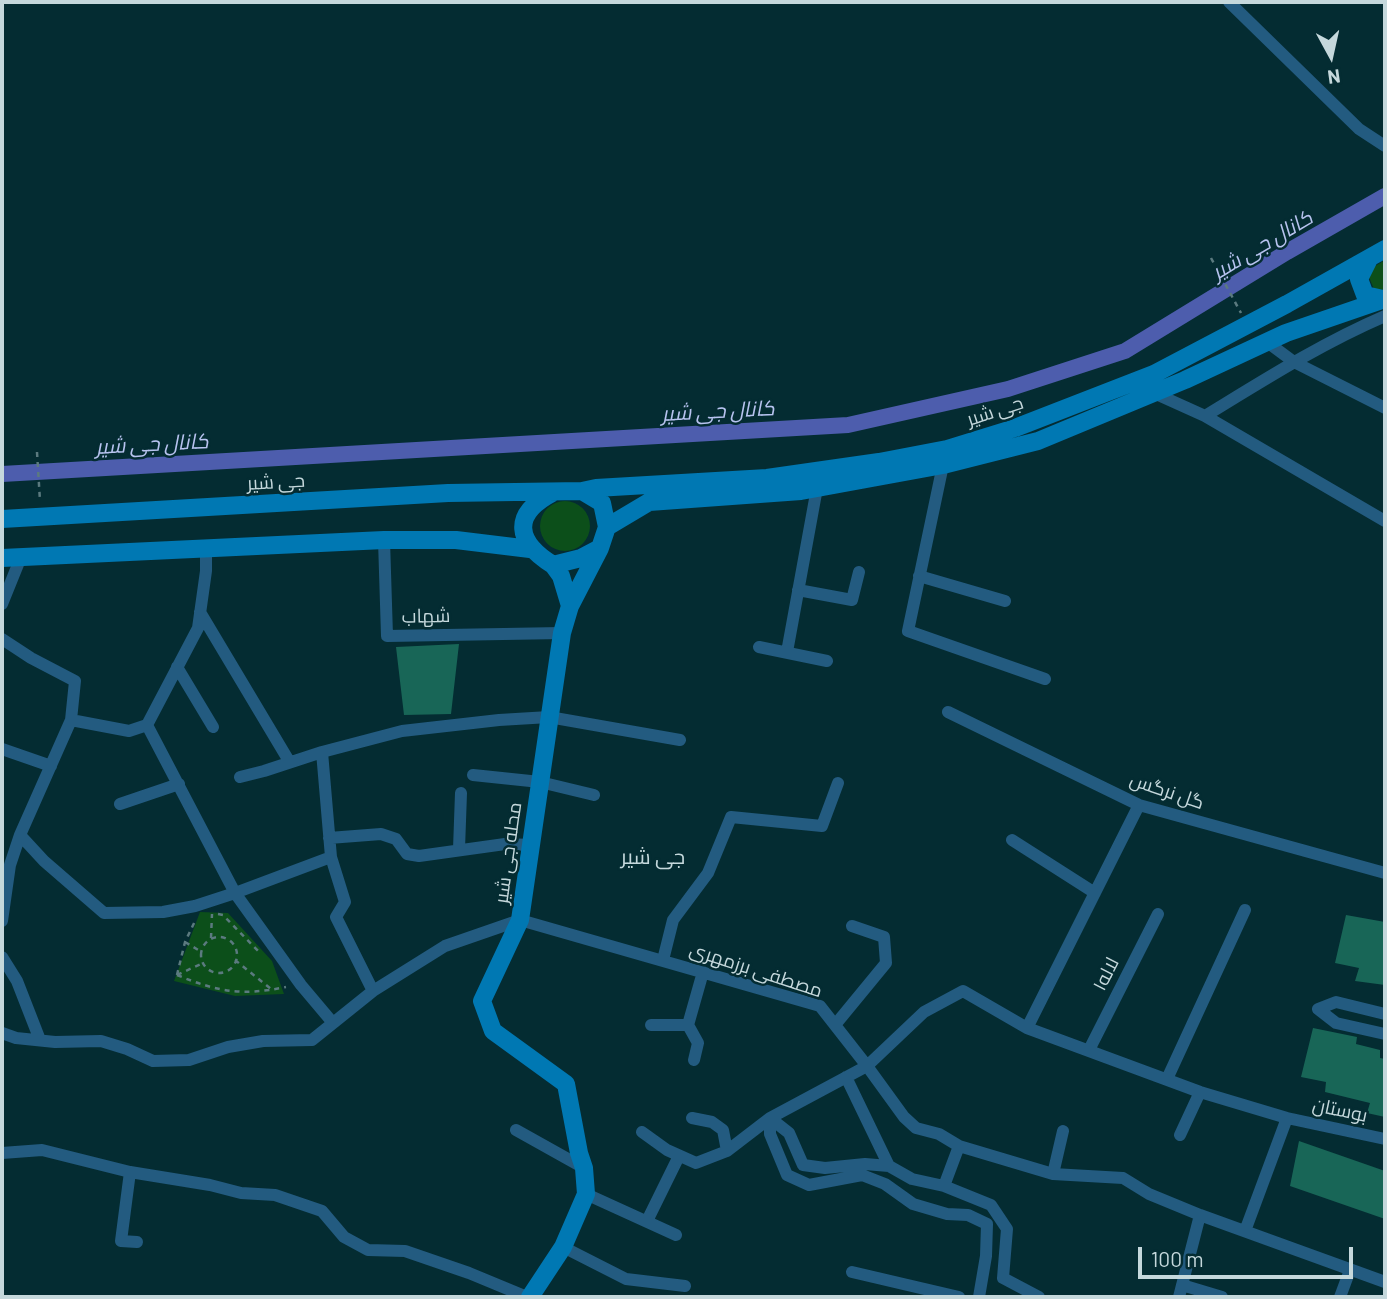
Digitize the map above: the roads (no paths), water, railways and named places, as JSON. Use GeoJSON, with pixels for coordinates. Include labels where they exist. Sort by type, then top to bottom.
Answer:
{"type":"FeatureCollection","features":[{"type":"Feature","properties":{"kind":"main road","name":"جی شیر"},"geometry":{"type":"LineString","coordinates":[[582,491],[767,478],[947,449],[1015,428],[1154,374],[1385,249]]}},
{"type":"Feature","properties":{"kind":"main road"},"geometry":{"type":"LineString","coordinates":[[1369,259],[1359,279],[1365,295],[1385,305]]}},
{"type":"Feature","properties":{"kind":"main road","name":"جی شیر"},"geometry":{"type":"LineString","coordinates":[[607,527],[649,502],[801,491],[943,465],[1038,441],[1154,393],[1286,333],[1385,305]]}},
{"type":"Feature","properties":{"kind":"main road"},"geometry":{"type":"LineString","coordinates":[[530,549],[521,530],[524,517],[542,498],[552,493],[582,491],[602,503],[607,527],[600,548],[582,558],[553,565]]}},
{"type":"Feature","properties":{"kind":"main road","name":"جی شیر"},"geometry":{"type":"LineString","coordinates":[[2,519],[448,493],[552,493]]}},
{"type":"Feature","properties":{"kind":"main road"},"geometry":{"type":"LineString","coordinates":[[2,558],[384,540],[456,540],[530,549],[553,565],[561,576],[570,606]]}},
{"type":"Feature","properties":{"kind":"main road","name":"محله جی شیر"},"geometry":{"type":"LineString","coordinates":[[528,1297],[563,1247],[586,1194],[584,1168],[566,1084],[493,1031],[482,1001],[520,920],[562,633],[570,606],[600,548]]}},
{"type":"Feature","properties":{"kind":"street"},"geometry":{"type":"LineString","coordinates":[[1229,2],[1359,129],[1385,146]]}},
{"type":"Feature","properties":{"kind":"street"},"geometry":{"type":"LineString","coordinates":[[1205,416],[1353,330],[1385,305]]}},
{"type":"Feature","properties":{"kind":"street"},"geometry":{"type":"LineString","coordinates":[[1266,342],[1294,362],[1385,408]]}},
{"type":"Feature","properties":{"kind":"street"},"geometry":{"type":"LineString","coordinates":[[1154,393],[1205,416],[1385,521]]}},
{"type":"Feature","properties":{"kind":"street"},"geometry":{"type":"LineString","coordinates":[[943,465],[908,631],[1045,679]]}},
{"type":"Feature","properties":{"kind":"street"},"geometry":{"type":"LineString","coordinates":[[787,652],[817,488]]}},
{"type":"Feature","properties":{"kind":"street","name":"شهاب"},"geometry":{"type":"LineString","coordinates":[[384,540],[387,636],[562,633]]}},
{"type":"Feature","properties":{"kind":"street"},"geometry":{"type":"LineString","coordinates":[[71,720],[129,731],[147,725],[198,628],[206,571],[206,548]]}},
{"type":"Feature","properties":{"kind":"street"},"geometry":{"type":"LineString","coordinates":[[2,604],[21,557]]}},
{"type":"Feature","properties":{"kind":"street"},"geometry":{"type":"LineString","coordinates":[[798,590],[852,600],[859,572]]}},
{"type":"Feature","properties":{"kind":"street"},"geometry":{"type":"LineString","coordinates":[[919,576],[1005,601]]}},
{"type":"Feature","properties":{"kind":"street"},"geometry":{"type":"LineString","coordinates":[[200,612],[289,761]]}},
{"type":"Feature","properties":{"kind":"street"},"geometry":{"type":"LineString","coordinates":[[2,639],[75,681],[71,720],[6,864],[2,921]]}},
{"type":"Feature","properties":{"kind":"street"},"geometry":{"type":"LineString","coordinates":[[758,647],[827,661]]}},
{"type":"Feature","properties":{"kind":"street"},"geometry":{"type":"LineString","coordinates":[[177,667],[213,727]]}},
{"type":"Feature","properties":{"kind":"street","name":"گل نرگس"},"geometry":{"type":"LineString","coordinates":[[948,712],[1139,805],[1385,873]]}},
{"type":"Feature","properties":{"kind":"street"},"geometry":{"type":"LineString","coordinates":[[240,776],[402,731],[549,717],[680,740]]}},
{"type":"Feature","properties":{"kind":"street"},"geometry":{"type":"LineString","coordinates":[[147,725],[235,893],[301,985],[333,1023]]}},
{"type":"Feature","properties":{"kind":"street"},"geometry":{"type":"LineString","coordinates":[[2,749],[51,766]]}},
{"type":"Feature","properties":{"kind":"street"},"geometry":{"type":"LineString","coordinates":[[322,752],[331,857],[345,902],[336,916],[373,992]]}},
{"type":"Feature","properties":{"kind":"street"},"geometry":{"type":"LineString","coordinates":[[473,775],[540,782],[594,795]]}},
{"type":"Feature","properties":{"kind":"street"},"geometry":{"type":"LineString","coordinates":[[663,960],[673,920],[708,873],[731,817],[822,826],[838,783]]}},
{"type":"Feature","properties":{"kind":"street"},"geometry":{"type":"LineString","coordinates":[[120,804],[179,784]]}},
{"type":"Feature","properties":{"kind":"street"},"geometry":{"type":"LineString","coordinates":[[459,849],[461,793]]}},
{"type":"Feature","properties":{"kind":"street"},"geometry":{"type":"LineString","coordinates":[[1027,1028],[1139,805]]}},
{"type":"Feature","properties":{"kind":"street"},"geometry":{"type":"LineString","coordinates":[[329,838],[381,834],[396,839],[407,854],[419,856],[505,844],[531,845]]}},
{"type":"Feature","properties":{"kind":"street"},"geometry":{"type":"LineString","coordinates":[[20,835],[44,861],[104,913],[163,912],[195,906],[331,857]]}},
{"type":"Feature","properties":{"kind":"street"},"geometry":{"type":"LineString","coordinates":[[1012,840],[1095,893]]}},
{"type":"Feature","properties":{"kind":"street"},"geometry":{"type":"LineString","coordinates":[[1167,1079],[1245,910]]}},
{"type":"Feature","properties":{"kind":"street","name":"لاله۱"},"geometry":{"type":"LineString","coordinates":[[1089,1050],[1158,914]]}},
{"type":"Feature","properties":{"kind":"street"},"geometry":{"type":"LineString","coordinates":[[2,1033],[16,1038],[40,1040],[101,1041],[153,1061],[189,1060],[263,1041],[312,1040],[373,992],[446,946],[520,920]]}},
{"type":"Feature","properties":{"kind":"street","name":"مصطفی برزمهری"},"geometry":{"type":"LineString","coordinates":[[520,920],[820,1006],[904,1117],[916,1128],[939,1134],[958,1146],[1053,1174],[1123,1178],[1149,1194],[1200,1215],[1385,1282]]}},
{"type":"Feature","properties":{"kind":"street"},"geometry":{"type":"LineString","coordinates":[[835,1026],[886,963],[884,937],[852,926]]}},
{"type":"Feature","properties":{"kind":"street"},"geometry":{"type":"LineString","coordinates":[[2,957],[17,981],[40,1040]]}},
{"type":"Feature","properties":{"kind":"street"},"geometry":{"type":"LineString","coordinates":[[694,1060],[698,1044],[688,1025],[703,972]]}},
{"type":"Feature","properties":{"kind":"street"},"geometry":{"type":"LineString","coordinates":[[642,1132],[667,1150],[696,1163],[727,1151],[770,1118],[867,1066],[924,1012],[963,991],[1027,1028],[1200,1092],[1287,1118],[1245,1231]]}},
{"type":"Feature","properties":{"kind":"street"},"geometry":{"type":"LineString","coordinates":[[1385,1014],[1336,1002],[1318,1009],[1336,1023],[1385,1034]]}},
{"type":"Feature","properties":{"kind":"street"},"geometry":{"type":"LineString","coordinates":[[651,1026],[688,1025]]}},
{"type":"Feature","properties":{"kind":"street"},"geometry":{"type":"LineString","coordinates":[[846,1077],[889,1166]]}},
{"type":"Feature","properties":{"kind":"street"},"geometry":{"type":"LineString","coordinates":[[1180,1135],[1200,1092]]}},
{"type":"Feature","properties":{"kind":"street"},"geometry":{"type":"LineString","coordinates":[[692,1118],[712,1122],[723,1130],[727,1151]]}},
{"type":"Feature","properties":{"kind":"street"},"geometry":{"type":"LineString","coordinates":[[770,1118],[789,1133],[803,1166],[889,1166],[912,1179],[944,1186],[991,1205],[1007,1229],[1003,1278],[1039,1297]]}},
{"type":"Feature","properties":{"kind":"street"},"geometry":{"type":"LineString","coordinates":[[770,1118],[770,1134],[787,1175],[808,1185],[862,1175],[885,1184],[913,1204],[947,1214],[968,1215],[987,1224],[986,1256],[979,1297]]}},
{"type":"Feature","properties":{"kind":"street","name":"بوستان"},"geometry":{"type":"LineString","coordinates":[[1287,1118],[1385,1139]]}},
{"type":"Feature","properties":{"kind":"street"},"geometry":{"type":"LineString","coordinates":[[516,1130],[584,1168]]}},
{"type":"Feature","properties":{"kind":"street"},"geometry":{"type":"LineString","coordinates":[[1053,1174],[1063,1131]]}},
{"type":"Feature","properties":{"kind":"street"},"geometry":{"type":"LineString","coordinates":[[944,1186],[958,1146]]}},
{"type":"Feature","properties":{"kind":"street"},"geometry":{"type":"LineString","coordinates":[[2,1153],[42,1150],[130,1172],[241,1193],[275,1195],[322,1211],[344,1237],[368,1250],[405,1251],[528,1297]]}},
{"type":"Feature","properties":{"kind":"street"},"geometry":{"type":"LineString","coordinates":[[647,1222],[679,1156]]}},
{"type":"Feature","properties":{"kind":"street"},"geometry":{"type":"LineString","coordinates":[[130,1172],[121,1241],[137,1242]]}},
{"type":"Feature","properties":{"kind":"street"},"geometry":{"type":"LineString","coordinates":[[586,1194],[676,1235]]}},
{"type":"Feature","properties":{"kind":"street"},"geometry":{"type":"LineString","coordinates":[[1200,1215],[1181,1291],[1222,1297]]}},
{"type":"Feature","properties":{"kind":"street"},"geometry":{"type":"LineString","coordinates":[[563,1247],[626,1279],[685,1286]]}},
{"type":"Feature","properties":{"kind":"street"},"geometry":{"type":"LineString","coordinates":[[1340,1297],[1350,1270]]}},
{"type":"Feature","properties":{"kind":"street"},"geometry":{"type":"LineString","coordinates":[[852,1272],[959,1297]]}},
{"type":"Feature","properties":{"kind":"waterway","name":"کانال جی شیر"},"geometry":{"type":"LineString","coordinates":[[2,474],[848,425],[1008,389],[1125,351],[1385,196]]}},
{"type":"Feature","properties":{"kind":"district","name":"جی شیر"},"geometry":{"type":"Point","coordinates":[653,857]}}]}
